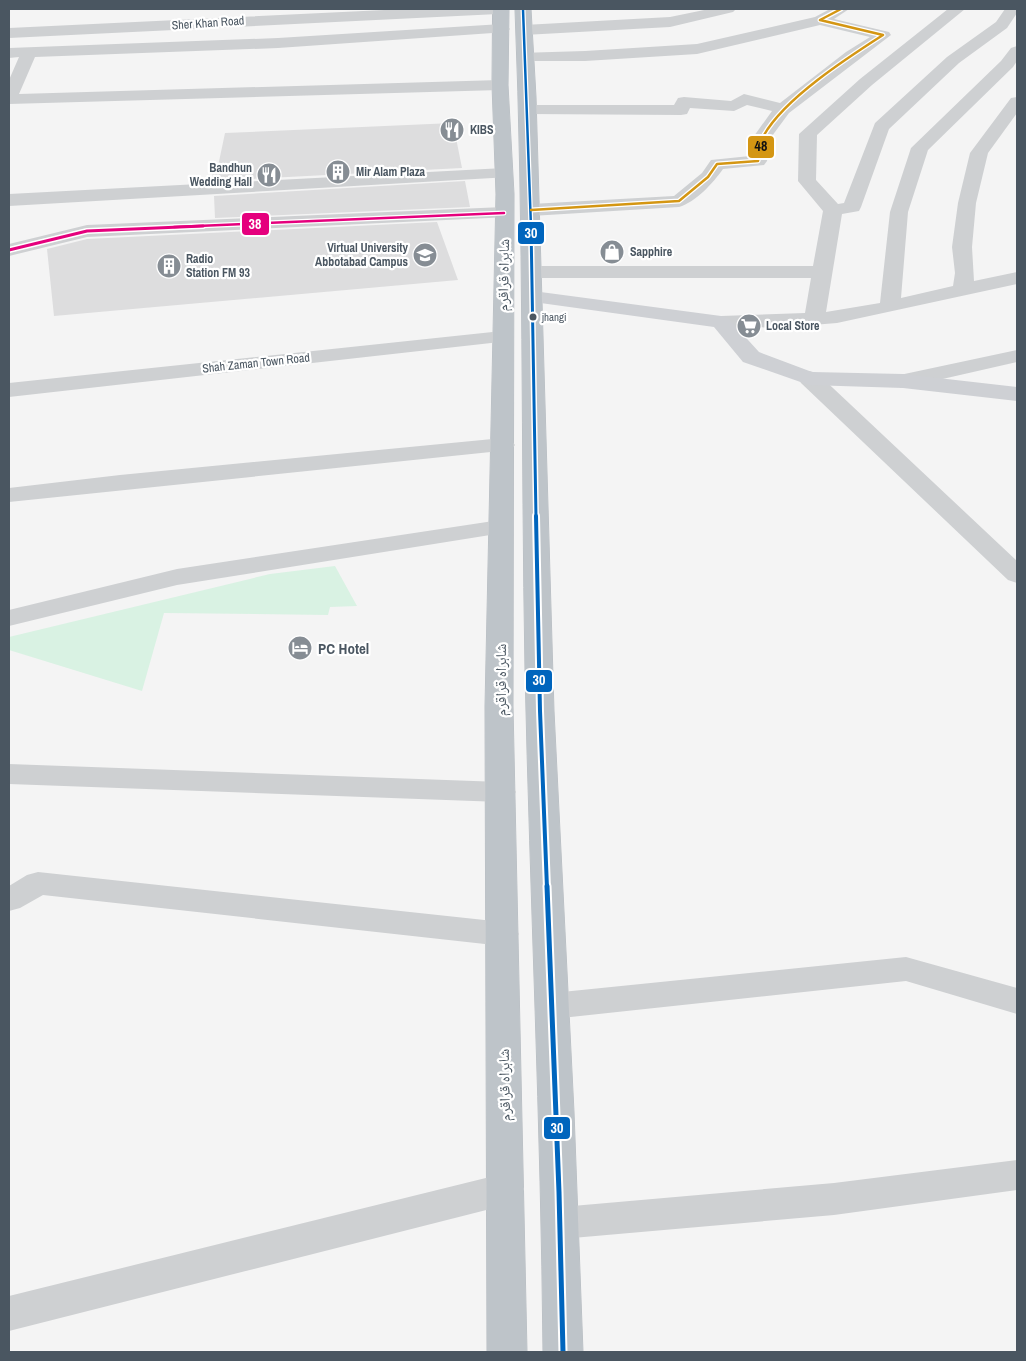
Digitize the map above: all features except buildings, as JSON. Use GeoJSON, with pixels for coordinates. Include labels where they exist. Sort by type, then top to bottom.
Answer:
{"type":"FeatureCollection","features":[{"type":"Feature","properties":{"kind":"highway","name":"شاہراہ قراقرم"},"geometry":{"type":"LineString","coordinates":[[512,24],[500,86],[515,197],[533,284],[540,709],[561,1223],[563,1352]]}},
{"type":"Feature","properties":{"kind":"highway","name":"شاہراہ قراقرم"},"geometry":{"type":"LineString","coordinates":[[507,1352],[499,706],[500,526],[503,445],[502,337],[515,197],[528,109],[512,24]]}},
{"type":"Feature","properties":{"kind":"street"},"geometry":{"type":"LineString","coordinates":[[9,53],[278,43],[512,24],[670,22],[728,9]]}},
{"type":"Feature","properties":{"kind":"street"},"geometry":{"type":"LineString","coordinates":[[512,24],[585,56],[697,49],[820,20],[841,9]]}},
{"type":"Feature","properties":{"kind":"street"},"geometry":{"type":"LineString","coordinates":[[833,210],[807,181],[808,134],[866,82],[957,9]]}},
{"type":"Feature","properties":{"kind":"street"},"geometry":{"type":"LineString","coordinates":[[833,210],[852,207],[880,127],[953,60],[1002,25],[1012,9]]}},
{"type":"Feature","properties":{"kind":"street","name":"Sher Khan Road"},"geometry":{"type":"LineString","coordinates":[[9,33],[151,27],[274,18],[512,24]]}},
{"type":"Feature","properties":{"kind":"street"},"geometry":{"type":"LineString","coordinates":[[9,200],[515,197],[679,201],[708,177],[717,164],[758,161],[763,136],[783,109],[852,55],[883,35],[820,20]]}},
{"type":"Feature","properties":{"kind":"street"},"geometry":{"type":"LineString","coordinates":[[890,306],[899,212],[920,148],[1007,64],[1017,51]]}},
{"type":"Feature","properties":{"kind":"street"},"geometry":{"type":"LineString","coordinates":[[29,52],[9,99],[500,86]]}},
{"type":"Feature","properties":{"kind":"street"},"geometry":{"type":"LineString","coordinates":[[528,109],[681,110],[684,102],[734,106],[744,99],[783,109]]}},
{"type":"Feature","properties":{"kind":"street"},"geometry":{"type":"LineString","coordinates":[[963,288],[962,247],[965,221],[979,153],[1017,102]]}},
{"type":"Feature","properties":{"kind":"street"},"geometry":{"type":"LineString","coordinates":[[9,250],[88,231],[515,197]]}},
{"type":"Feature","properties":{"kind":"street"},"geometry":{"type":"LineString","coordinates":[[814,319],[833,210]]}},
{"type":"Feature","properties":{"kind":"street"},"geometry":{"type":"LineString","coordinates":[[533,284],[822,272]]}},
{"type":"Feature","properties":{"kind":"street"},"geometry":{"type":"LineString","coordinates":[[533,284],[721,322],[814,319],[853,314],[963,288],[1017,278]]}},
{"type":"Feature","properties":{"kind":"street"},"geometry":{"type":"LineString","coordinates":[[721,322],[751,356],[810,378],[903,381],[1017,394]]}},
{"type":"Feature","properties":{"kind":"street","name":"Shah Zaman Town Road"},"geometry":{"type":"LineString","coordinates":[[9,390],[502,337]]}},
{"type":"Feature","properties":{"kind":"street"},"geometry":{"type":"LineString","coordinates":[[903,381],[1017,356]]}},
{"type":"Feature","properties":{"kind":"street"},"geometry":{"type":"LineString","coordinates":[[810,378],[1017,575]]}},
{"type":"Feature","properties":{"kind":"street"},"geometry":{"type":"LineString","coordinates":[[9,495],[130,481],[503,445]]}},
{"type":"Feature","properties":{"kind":"street"},"geometry":{"type":"LineString","coordinates":[[9,618],[177,577],[500,526]]}},
{"type":"Feature","properties":{"kind":"street"},"geometry":{"type":"LineString","coordinates":[[9,774],[501,792]]}},
{"type":"Feature","properties":{"kind":"street"},"geometry":{"type":"LineString","coordinates":[[9,900],[38,883],[503,934]]}},
{"type":"Feature","properties":{"kind":"street"},"geometry":{"type":"LineString","coordinates":[[552,1006],[906,969],[1017,1001]]}},
{"type":"Feature","properties":{"kind":"street"},"geometry":{"type":"LineString","coordinates":[[561,1223],[834,1199],[1017,1175]]}},
{"type":"Feature","properties":{"kind":"street"},"geometry":{"type":"LineString","coordinates":[[9,1314],[506,1189]]}},
{"type":"Feature","properties":{"kind":"green space"},"geometry":{"type":"Polygon","coordinates":[[[335,566],[357,606],[330,607],[328,615],[164,613],[142,691],[9,650],[9,637],[270,574],[335,566]]]}},
{"type":"Feature","properties":{"kind":"transit line","name":"30"},"geometry":{"type":"LineString","coordinates":[[523,9],[530,184],[540,711],[557,1112],[563,1352]]}},
{"type":"Feature","properties":{"kind":"transit line","name":"48"},"geometry":{"type":"LineString","coordinates":[[531,210],[679,201],[708,177],[717,164],[758,161],[763,136],[783,109],[852,55],[883,35],[820,20],[841,9]]}},
{"type":"Feature","properties":{"kind":"transit line","name":"38"},"geometry":{"type":"LineString","coordinates":[[9,250],[87,231],[504,213]]}},
{"type":"Feature","properties":{"kind":"place","name":"KIBS"},"geometry":{"type":"Point","coordinates":[452,130]}},
{"type":"Feature","properties":{"kind":"place","name":"Mir Alam Plaza"},"geometry":{"type":"Point","coordinates":[338,172]}},
{"type":"Feature","properties":{"kind":"place","name":"Bandhun Wedding Hall"},"geometry":{"type":"Point","coordinates":[269,175]}},
{"type":"Feature","properties":{"kind":"place","name":"Sapphire"},"geometry":{"type":"Point","coordinates":[612,252]}},
{"type":"Feature","properties":{"kind":"place","name":"Virtual University Abbotabad Campus"},"geometry":{"type":"Point","coordinates":[425,255]}},
{"type":"Feature","properties":{"kind":"place","name":"Radio Station FM 93"},"geometry":{"type":"Point","coordinates":[169,266]}},
{"type":"Feature","properties":{"kind":"place","name":"jhangi"},"geometry":{"type":"Point","coordinates":[533,317]}},
{"type":"Feature","properties":{"kind":"place","name":"Local Store"},"geometry":{"type":"Point","coordinates":[749,326]}},
{"type":"Feature","properties":{"kind":"place","name":"PC Hotel"},"geometry":{"type":"Point","coordinates":[300,648]}}]}
